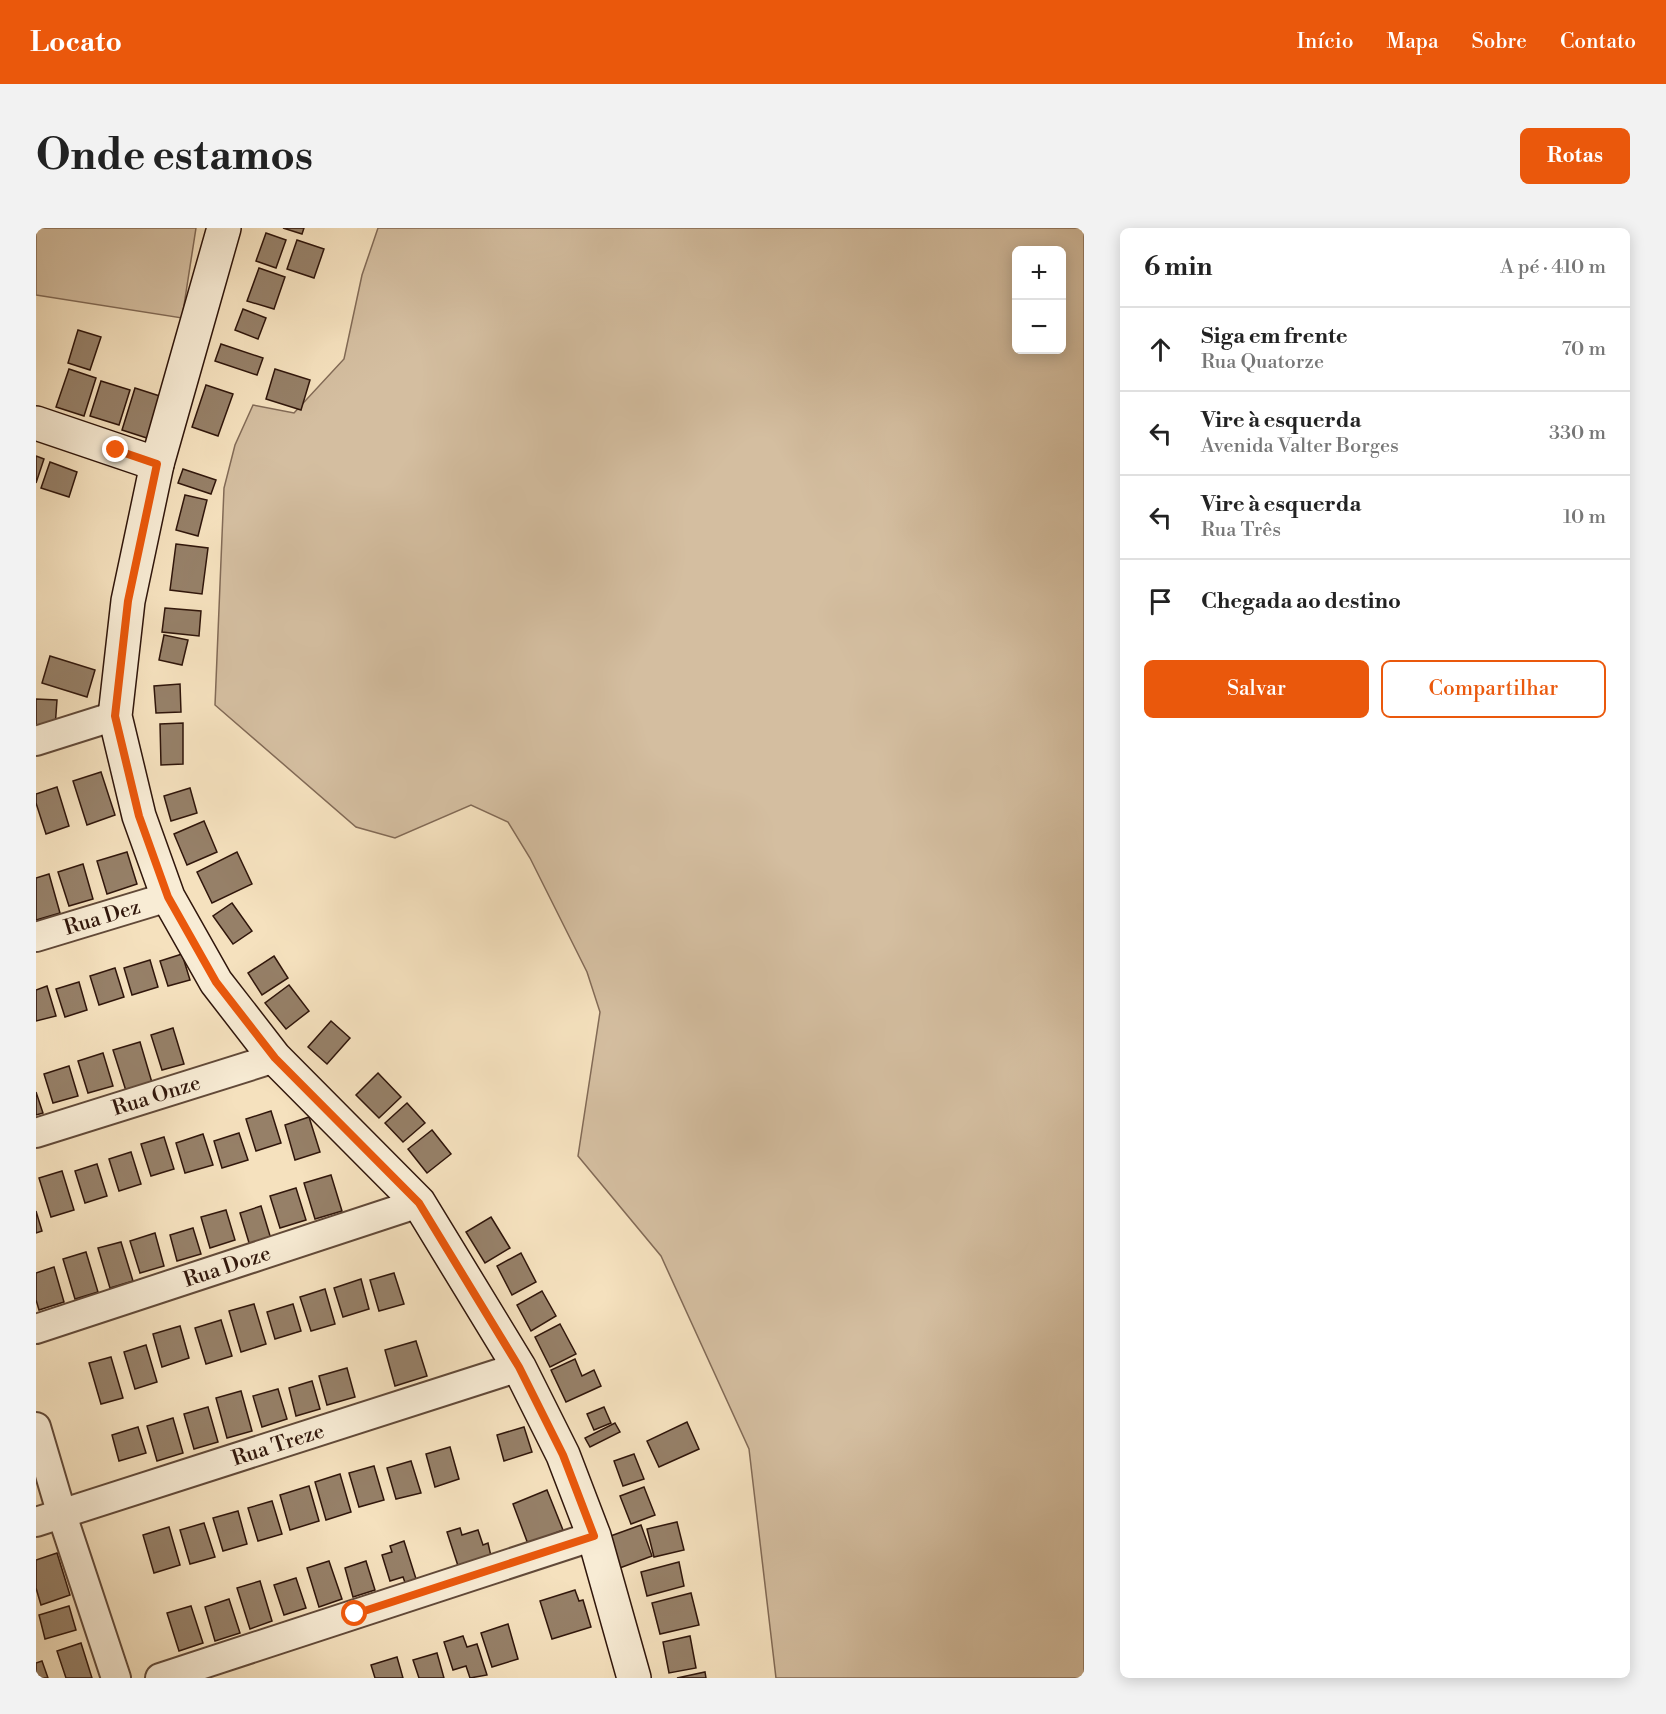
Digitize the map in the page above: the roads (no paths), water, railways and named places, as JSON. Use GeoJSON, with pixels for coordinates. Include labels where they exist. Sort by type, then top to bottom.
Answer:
{"type":"FeatureCollection","features":[{"type":"Feature","properties":{"kind":"street"},"geometry":{"type":"LineString","coordinates":[[224,228],[157,464],[128,601],[115,716],[139,816],[168,897],[216,982],[275,1058],[419,1203],[519,1367],[563,1455],[594,1536],[634,1678]]}},
{"type":"Feature","properties":{"kind":"street"},"geometry":{"type":"LineString","coordinates":[[36,423],[157,464]]}},
{"type":"Feature","properties":{"kind":"street"},"geometry":{"type":"LineString","coordinates":[[36,741],[115,716]]}},
{"type":"Feature","properties":{"kind":"street","name":"Rua Dez"},"geometry":{"type":"LineString","coordinates":[[36,937],[168,897]]}},
{"type":"Feature","properties":{"kind":"street","name":"Rua Onze"},"geometry":{"type":"LineString","coordinates":[[36,1133],[275,1058]]}},
{"type":"Feature","properties":{"kind":"street","name":"Rua Doze"},"geometry":{"type":"LineString","coordinates":[[36,1329],[419,1203]]}},
{"type":"Feature","properties":{"kind":"street","name":"Rua Treze"},"geometry":{"type":"LineString","coordinates":[[49,1519],[519,1367]]}},
{"type":"Feature","properties":{"kind":"street"},"geometry":{"type":"LineString","coordinates":[[36,1427],[49,1519],[117,1678]]}},
{"type":"Feature","properties":{"kind":"street"},"geometry":{"type":"LineString","coordinates":[[160,1678],[594,1536]]}}]}
